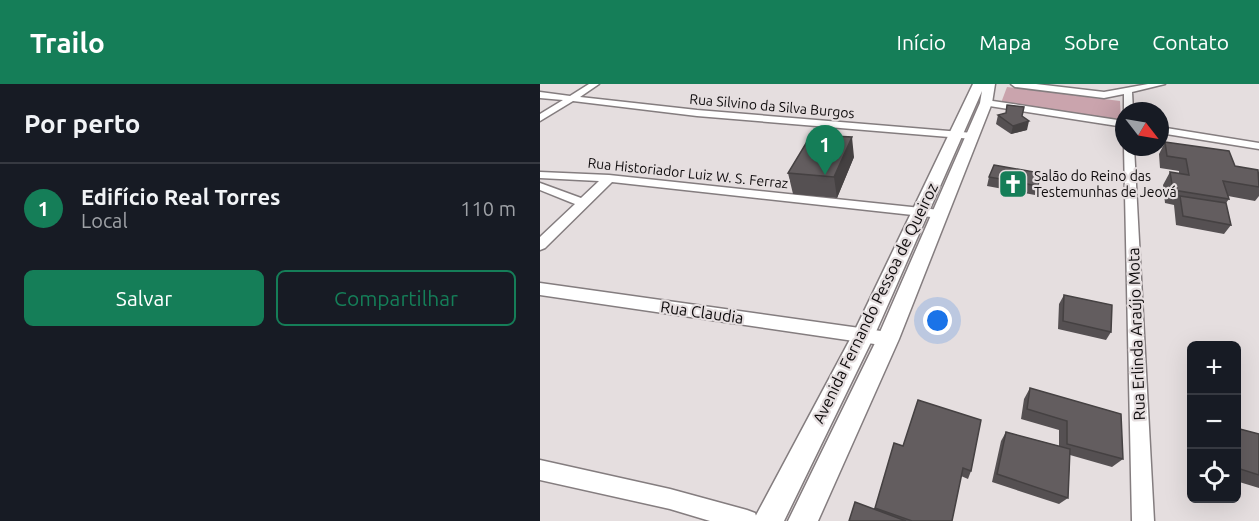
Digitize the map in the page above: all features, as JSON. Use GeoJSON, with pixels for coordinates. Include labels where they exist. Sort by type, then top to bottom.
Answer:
{"type":"FeatureCollection","features":[{"type":"Feature","properties":{"kind":"street"},"geometry":{"type":"LineString","coordinates":[[540,118],[595,84]]}},
{"type":"Feature","properties":{"kind":"street"},"geometry":{"type":"LineString","coordinates":[[1015,84],[1094,95],[1161,84]]}},
{"type":"Feature","properties":{"kind":"street"},"geometry":{"type":"LineString","coordinates":[[984,90],[1115,122]]}},
{"type":"Feature","properties":{"kind":"street","name":"Avenida Fernando Pessoa de Queiroz"},"geometry":{"type":"LineString","coordinates":[[768,521],[864,334],[930,213],[984,90]]}},
{"type":"Feature","properties":{"kind":"street"},"geometry":{"type":"LineString","coordinates":[[1128,91],[1128,102]]}},
{"type":"Feature","properties":{"kind":"street","name":"Rua Silvino da Silva Burgos"},"geometry":{"type":"LineString","coordinates":[[540,95],[697,113],[964,136]]}},
{"type":"Feature","properties":{"kind":"street"},"geometry":{"type":"LineString","coordinates":[[1169,131],[1259,146]]}},
{"type":"Feature","properties":{"kind":"street","name":"Rua Erlinda Araújo Mota"},"geometry":{"type":"LineString","coordinates":[[1129,156],[1143,521]]}},
{"type":"Feature","properties":{"kind":"street","name":"Rua Historiador Luiz W. S. Ferraz"},"geometry":{"type":"LineString","coordinates":[[540,175],[609,178],[930,213]]}},
{"type":"Feature","properties":{"kind":"street"},"geometry":{"type":"LineString","coordinates":[[540,245],[609,178]]}},
{"type":"Feature","properties":{"kind":"street"},"geometry":{"type":"LineString","coordinates":[[540,186],[583,203]]}},
{"type":"Feature","properties":{"kind":"street","name":"Avenida Fernando Pessoa de Queiroz"},"geometry":{"type":"LineString","coordinates":[[803,521],[888,339],[930,213]]}},
{"type":"Feature","properties":{"kind":"street","name":"Rua Claudia"},"geometry":{"type":"LineString","coordinates":[[540,289],[888,339]]}},
{"type":"Feature","properties":{"kind":"street"},"geometry":{"type":"LineString","coordinates":[[540,470],[670,499],[747,521]]}},
{"type":"Feature","properties":{"kind":"shaded area"},"geometry":{"type":"Polygon","coordinates":[[[1007,87],[1120,102],[1115,102],[1115,120],[1001,103],[1007,87]]]}},
{"type":"Feature","properties":{"kind":"building"},"geometry":{"type":"Polygon","coordinates":[[[1007,105],[1024,107],[1022,116],[1029,121],[1013,126],[998,115],[1006,113],[1007,105]]]}},
{"type":"Feature","properties":{"kind":"building"},"geometry":{"type":"Polygon","coordinates":[[[811,135],[852,137],[834,177],[788,173],[811,135]]]}},
{"type":"Feature","properties":{"kind":"building"},"geometry":{"type":"Polygon","coordinates":[[[1169,143],[1229,151],[1235,166],[1258,170],[1259,187],[1223,181],[1229,199],[1173,190],[1170,172],[1189,175],[1186,159],[1167,156],[1169,156],[1169,143]]]}},
{"type":"Feature","properties":{"kind":"building"},"geometry":{"type":"Polygon","coordinates":[[[994,165],[1040,173],[1038,186],[989,177],[994,165]]]}},
{"type":"Feature","properties":{"kind":"building"},"geometry":{"type":"Polygon","coordinates":[[[1180,196],[1226,203],[1231,225],[1183,216],[1180,196]]]}},
{"type":"Feature","properties":{"kind":"building"},"geometry":{"type":"Polygon","coordinates":[[[1064,295],[1112,305],[1111,332],[1063,321],[1064,295]]]}},
{"type":"Feature","properties":{"kind":"building"},"geometry":{"type":"Polygon","coordinates":[[[1030,388],[1121,414],[1123,459],[1067,444],[1067,421],[1027,409],[1030,388]]]}},
{"type":"Feature","properties":{"kind":"building"},"geometry":{"type":"Polygon","coordinates":[[[918,400],[981,420],[971,471],[963,468],[952,521],[912,521],[875,508],[894,443],[903,446],[918,400]]]}},
{"type":"Feature","properties":{"kind":"building"},"geometry":{"type":"Polygon","coordinates":[[[1241,429],[1259,434],[1259,475],[1241,469],[1241,429]]]}},
{"type":"Feature","properties":{"kind":"building"},"geometry":{"type":"Polygon","coordinates":[[[1006,432],[1070,449],[1068,498],[997,474],[1006,432]]]}},
{"type":"Feature","properties":{"kind":"building"},"geometry":{"type":"Polygon","coordinates":[[[855,502],[906,521],[849,521],[855,502]]]}},
{"type":"Feature","properties":{"kind":"place","name":"Edifício Real Torres"},"geometry":{"type":"Point","coordinates":[825,175]}},
{"type":"Feature","properties":{"kind":"place","name":"Salão do Reino das Testemunhas de Jeová"},"geometry":{"type":"Point","coordinates":[1013,184]}}]}
